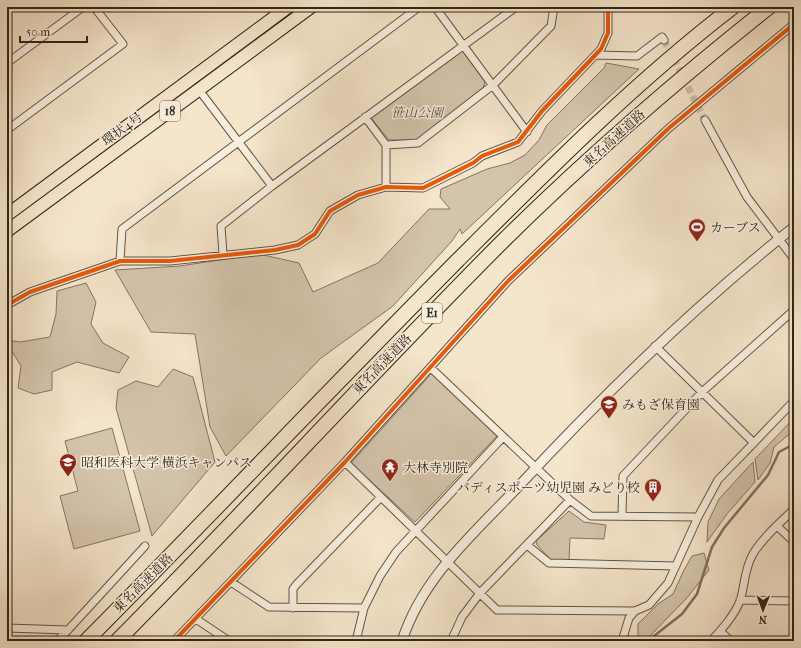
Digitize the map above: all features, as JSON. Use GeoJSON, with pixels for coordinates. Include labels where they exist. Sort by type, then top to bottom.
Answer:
{"type":"FeatureCollection","features":[{"type":"Feature","properties":{"kind":"highway","name":"東名高速道路"},"geometry":{"type":"LineString","coordinates":[[86,641],[193,533],[338,381],[562,156],[640,84],[733,7]]}},
{"type":"Feature","properties":{"kind":"highway","name":"東名高速道路"},"geometry":{"type":"LineString","coordinates":[[117,641],[354,392],[511,233],[568,178],[658,99],[768,7]]}},
{"type":"Feature","properties":{"kind":"main road","name":"環状4号"},"geometry":{"type":"LineString","coordinates":[[7,215],[288,7]]}},
{"type":"Feature","properties":{"kind":"main road","name":"環状4号"},"geometry":{"type":"LineString","coordinates":[[7,231],[311,7]]}},
{"type":"Feature","properties":{"kind":"street"},"geometry":{"type":"LineString","coordinates":[[7,63],[83,7]]}},
{"type":"Feature","properties":{"kind":"street"},"geometry":{"type":"LineString","coordinates":[[7,130],[123,44],[94,7]]}},
{"type":"Feature","properties":{"kind":"street"},"geometry":{"type":"LineString","coordinates":[[120,261],[122,229],[418,7]]}},
{"type":"Feature","properties":{"kind":"street"},"geometry":{"type":"LineString","coordinates":[[435,7],[527,132]]}},
{"type":"Feature","properties":{"kind":"street"},"geometry":{"type":"LineString","coordinates":[[223,254],[220,226],[463,44],[516,7]]}},
{"type":"Feature","properties":{"kind":"street"},"geometry":{"type":"LineString","coordinates":[[386,145],[418,143],[493,85],[551,26],[554,7]]}},
{"type":"Feature","properties":{"kind":"street"},"geometry":{"type":"LineString","coordinates":[[7,305],[30,292],[120,261],[170,261],[223,254],[275,250],[298,245],[315,234],[330,211],[358,196],[386,187],[423,188],[434,184],[482,156],[518,142],[542,111],[602,49],[608,32],[608,7]]}},
{"type":"Feature","properties":{"kind":"street"},"geometry":{"type":"LineString","coordinates":[[174,641],[345,462],[508,281],[669,128],[794,24]]}},
{"type":"Feature","properties":{"kind":"street"},"geometry":{"type":"LineString","coordinates":[[596,55],[637,56],[662,38],[664,40]]}},
{"type":"Feature","properties":{"kind":"street"},"geometry":{"type":"LineString","coordinates":[[199,90],[272,186]]}},
{"type":"Feature","properties":{"kind":"street"},"geometry":{"type":"LineString","coordinates":[[365,117],[386,145],[386,187]]}},
{"type":"Feature","properties":{"kind":"street"},"geometry":{"type":"LineString","coordinates":[[705,120],[746,197],[794,259]]}},
{"type":"Feature","properties":{"kind":"street"},"geometry":{"type":"LineString","coordinates":[[402,641],[415,608],[426,590],[448,562],[536,467],[655,346],[732,277],[794,227]]}},
{"type":"Feature","properties":{"kind":"street"},"geometry":{"type":"LineString","coordinates":[[622,516],[623,476],[702,392],[794,310]]}},
{"type":"Feature","properties":{"kind":"street"},"geometry":{"type":"LineString","coordinates":[[655,346],[753,442]]}},
{"type":"Feature","properties":{"kind":"street"},"geometry":{"type":"LineString","coordinates":[[431,368],[570,500],[591,516],[698,517]]}},
{"type":"Feature","properties":{"kind":"street"},"geometry":{"type":"LineString","coordinates":[[345,462],[497,610],[635,611],[649,605],[659,595],[676,566],[698,517],[718,480],[794,401]]}},
{"type":"Feature","properties":{"kind":"street"},"geometry":{"type":"LineString","coordinates":[[356,641],[364,608],[380,576],[396,552],[503,437]]}},
{"type":"Feature","properties":{"kind":"street"},"geometry":{"type":"LineString","coordinates":[[293,608],[293,589],[296,585],[381,497]]}},
{"type":"Feature","properties":{"kind":"street"},"geometry":{"type":"LineString","coordinates":[[452,641],[462,617],[480,593],[570,500]]}},
{"type":"Feature","properties":{"kind":"street"},"geometry":{"type":"LineString","coordinates":[[711,641],[732,615],[740,600],[743,581],[752,554],[794,509]]}},
{"type":"Feature","properties":{"kind":"street"},"geometry":{"type":"LineString","coordinates":[[777,526],[794,542]]}},
{"type":"Feature","properties":{"kind":"street"},"geometry":{"type":"LineString","coordinates":[[527,545],[548,564],[676,566]]}},
{"type":"Feature","properties":{"kind":"street"},"geometry":{"type":"LineString","coordinates":[[57,641],[145,546]]}},
{"type":"Feature","properties":{"kind":"street"},"geometry":{"type":"LineString","coordinates":[[231,582],[269,607],[364,608]]}},
{"type":"Feature","properties":{"kind":"street"},"geometry":{"type":"LineString","coordinates":[[740,600],[794,601]]}},
{"type":"Feature","properties":{"kind":"street"},"geometry":{"type":"LineString","coordinates":[[622,641],[629,618],[635,611]]}},
{"type":"Feature","properties":{"kind":"street"},"geometry":{"type":"LineString","coordinates":[[196,619],[229,641]]}},
{"type":"Feature","properties":{"kind":"street"},"geometry":{"type":"LineString","coordinates":[[7,628],[68,630]]}},
{"type":"Feature","properties":{"kind":"street"},"geometry":{"type":"LineString","coordinates":[[720,631],[731,641]]}},
{"type":"Feature","properties":{"kind":"green space","name":"笹山公園"},"geometry":{"type":"Polygon","coordinates":[[[461,49],[485,82],[483,88],[417,140],[389,140],[371,118],[461,49]]]}},
{"type":"Feature","properties":{"kind":"green space"},"geometry":{"type":"Polygon","coordinates":[[[606,63],[639,69],[462,234],[460,229],[452,241],[393,306],[321,358],[226,456],[210,427],[195,334],[151,332],[115,270],[180,266],[259,254],[299,263],[313,292],[378,263],[429,209],[450,209],[440,197],[441,189],[487,169],[510,163],[525,155],[539,140],[547,125],[604,68],[606,63]]]}},
{"type":"Feature","properties":{"kind":"green space"},"geometry":{"type":"Polygon","coordinates":[[[86,283],[96,302],[91,324],[103,343],[129,357],[119,373],[77,362],[52,372],[52,390],[34,394],[18,388],[21,366],[7,343],[7,340],[20,342],[50,337],[56,314],[57,291],[86,283]]]}},
{"type":"Feature","properties":{"kind":"green space"},"geometry":{"type":"Polygon","coordinates":[[[173,369],[193,377],[215,462],[152,536],[116,408],[118,390],[136,381],[158,387],[173,369]]]}},
{"type":"Feature","properties":{"kind":"green space"},"geometry":{"type":"Polygon","coordinates":[[[433,372],[497,436],[415,522],[351,463],[433,372]]]}},
{"type":"Feature","properties":{"kind":"green space"},"geometry":{"type":"Polygon","coordinates":[[[794,418],[794,430],[774,447],[770,463],[758,480],[755,459],[794,418]]]}},
{"type":"Feature","properties":{"kind":"green space"},"geometry":{"type":"Polygon","coordinates":[[[112,428],[140,531],[74,549],[60,496],[78,491],[65,441],[112,428]]]}},
{"type":"Feature","properties":{"kind":"green space"},"geometry":{"type":"Polygon","coordinates":[[[753,462],[755,482],[727,514],[707,542],[708,522],[719,499],[753,462]]]}},
{"type":"Feature","properties":{"kind":"green space"},"geometry":{"type":"Polygon","coordinates":[[[569,511],[584,522],[606,525],[604,539],[570,538],[569,560],[551,560],[537,545],[536,541],[569,511]]]}},
{"type":"Feature","properties":{"kind":"green space"},"geometry":{"type":"Polygon","coordinates":[[[704,553],[709,570],[686,599],[645,641],[638,641],[638,624],[658,604],[673,594],[692,556],[704,553]]]}},
{"type":"Feature","properties":{"kind":"waterway"},"geometry":{"type":"LineString","coordinates":[[651,641],[654,636],[682,614],[697,594],[712,547],[724,528],[768,475],[779,452],[794,444]]}},
{"type":"Feature","properties":{"kind":"tunnel"},"geometry":{"type":"LineString","coordinates":[[664,40],[705,120]]}},
{"type":"Feature","properties":{"kind":"cycle path"},"geometry":{"type":"LineString","coordinates":[[7,305],[30,292],[120,261],[170,261],[275,250],[298,245],[315,234],[330,211],[358,195],[386,187],[423,188],[473,163],[482,156],[518,142],[542,111],[601,49],[608,33],[608,7]]}},
{"type":"Feature","properties":{"kind":"cycle path"},"geometry":{"type":"LineString","coordinates":[[174,641],[345,462],[508,281],[669,128],[794,24]]}},
{"type":"Feature","properties":{"kind":"place","name":"カーブス"},"geometry":{"type":"Point","coordinates":[697,242]}},
{"type":"Feature","properties":{"kind":"place","name":"みもざ保育園"},"geometry":{"type":"Point","coordinates":[609,419]}},
{"type":"Feature","properties":{"kind":"place","name":"昭和医科大学 横浜キャンパス"},"geometry":{"type":"Point","coordinates":[68,477]}},
{"type":"Feature","properties":{"kind":"place","name":"大林寺別院"},"geometry":{"type":"Point","coordinates":[390,482]}},
{"type":"Feature","properties":{"kind":"place","name":"バディスポーツ幼児園 みどり校"},"geometry":{"type":"Point","coordinates":[653,502]}}]}
